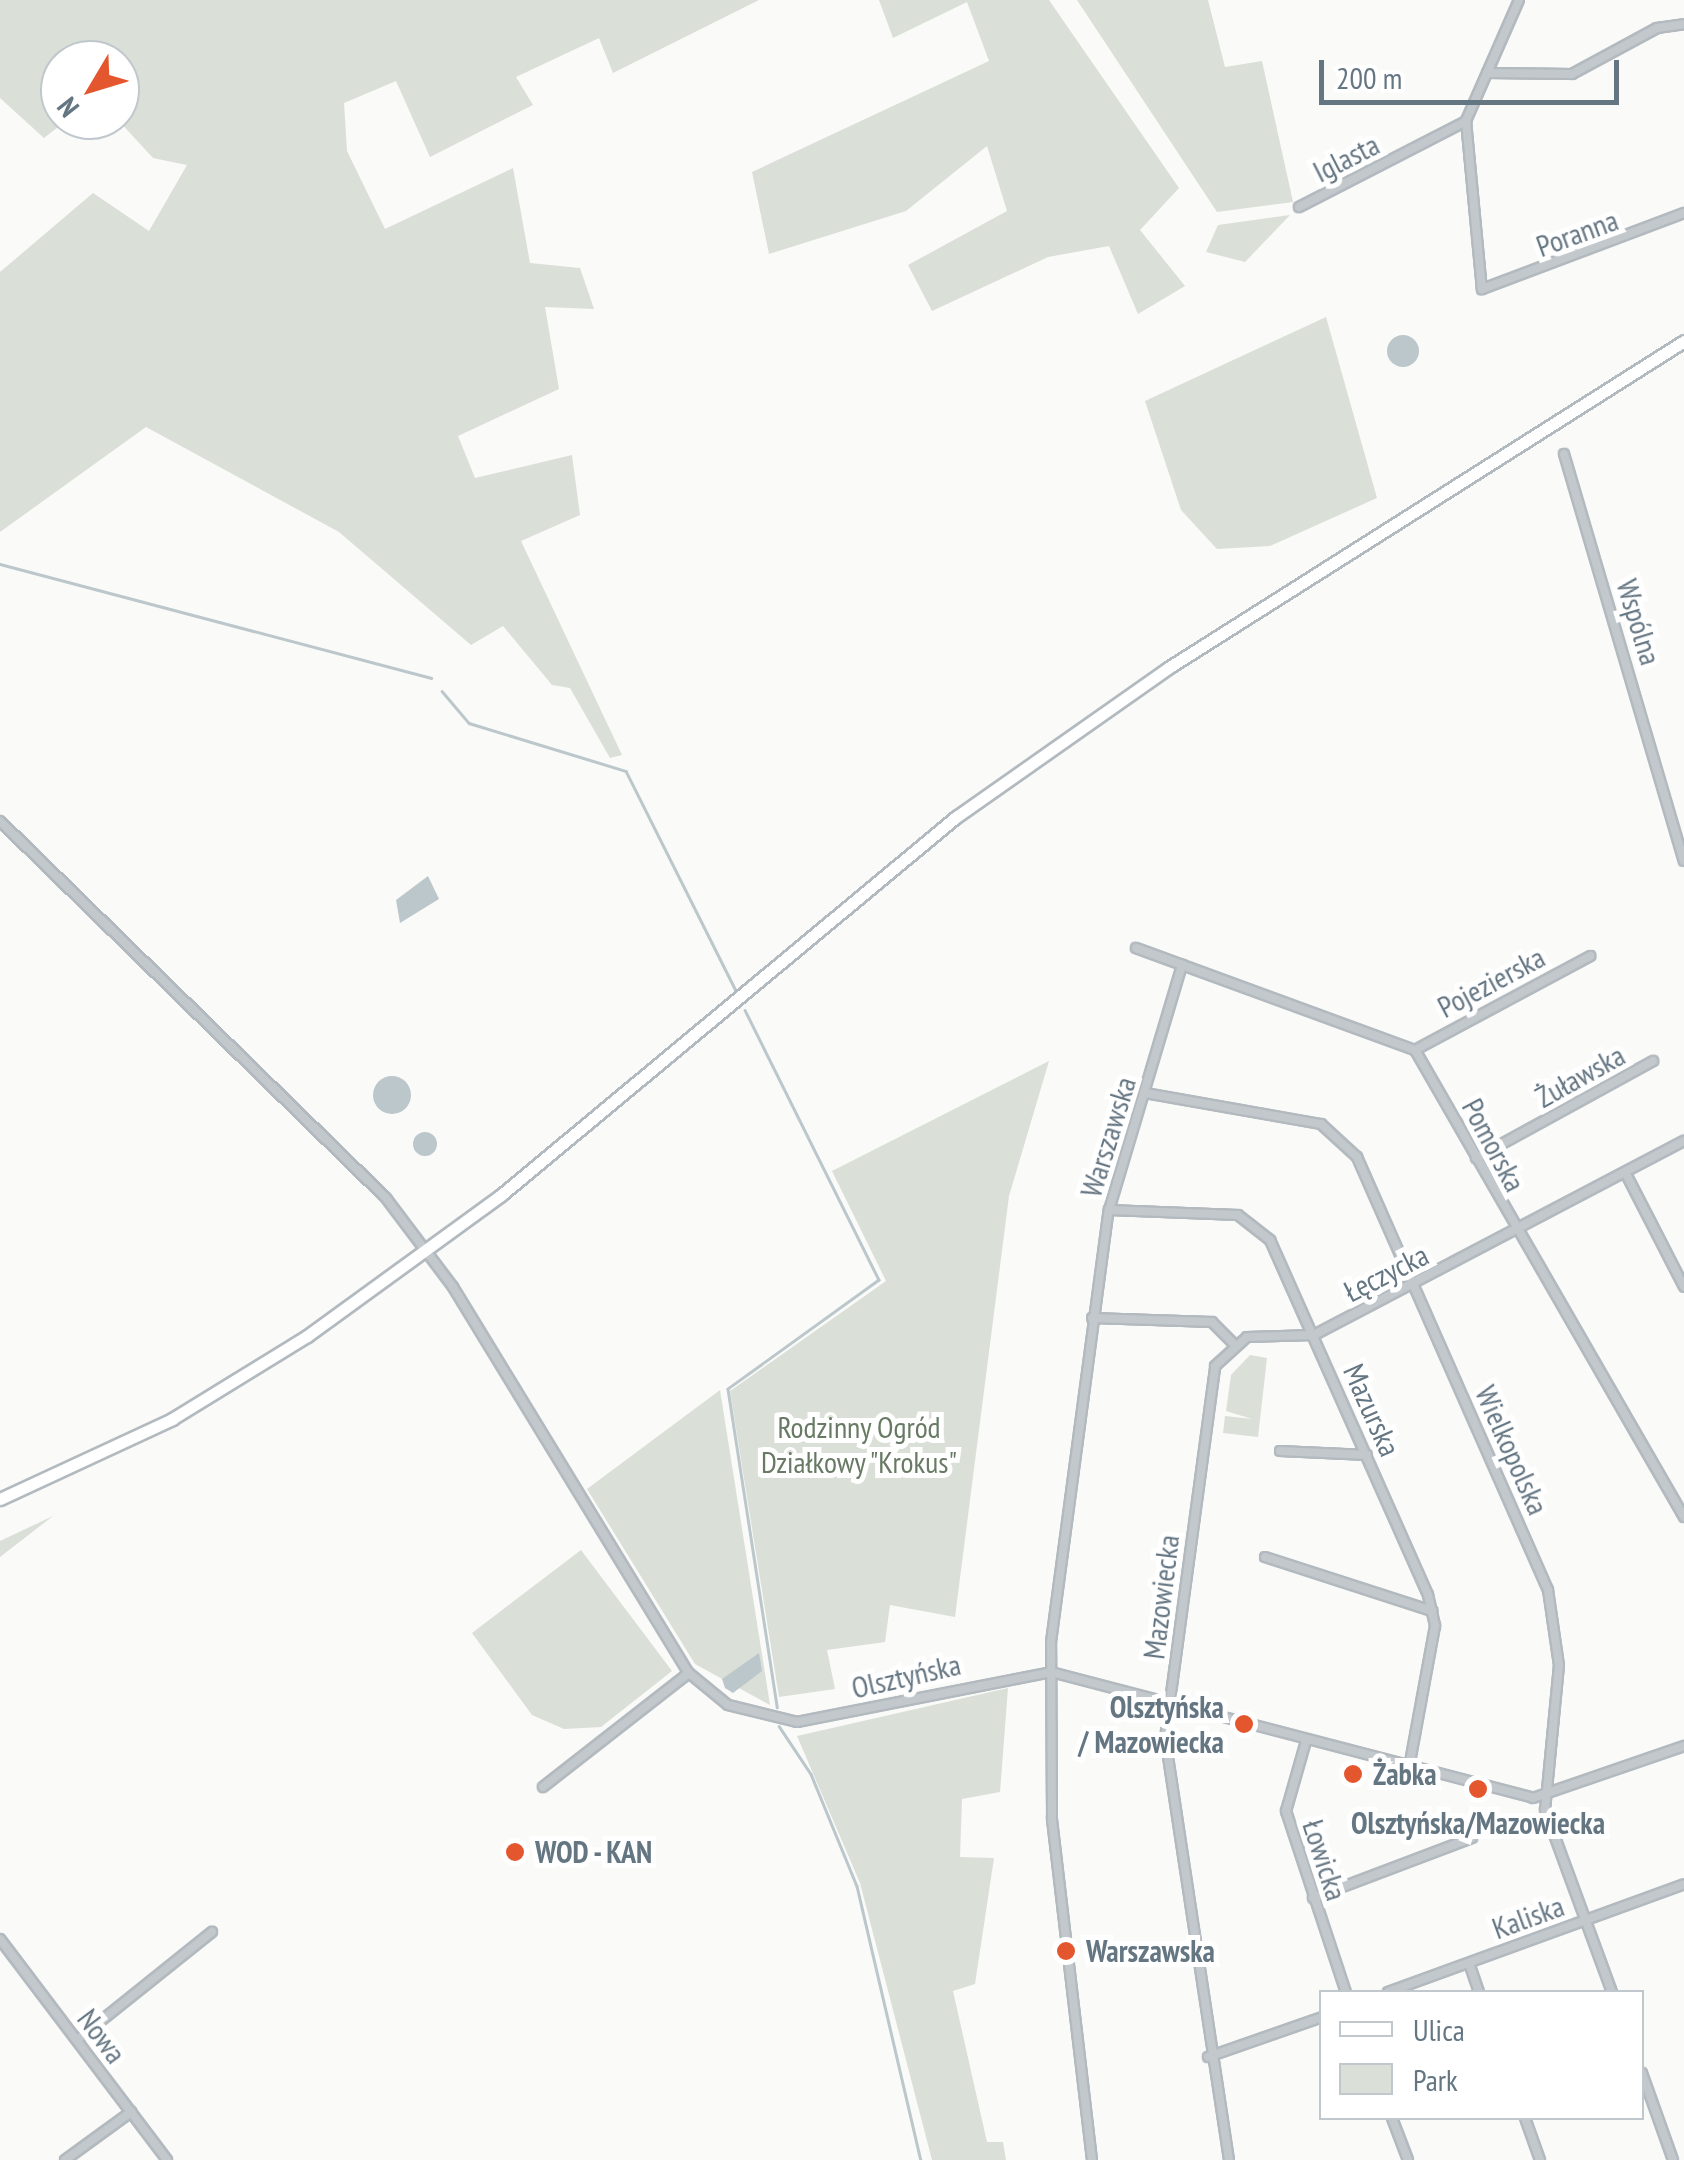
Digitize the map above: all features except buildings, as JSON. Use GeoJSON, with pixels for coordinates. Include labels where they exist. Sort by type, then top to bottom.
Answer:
{"type":"FeatureCollection","features":[{"type":"Feature","properties":{"kind":"main road"},"geometry":{"type":"LineString","coordinates":[[0,1499],[172,1418],[428,1251],[956,816],[1168,668],[1684,341]]}},
{"type":"Feature","properties":{"kind":"street"},"geometry":{"type":"LineString","coordinates":[[1466,121],[1519,0]]}},
{"type":"Feature","properties":{"kind":"street"},"geometry":{"type":"LineString","coordinates":[[1487,73],[1572,74],[1684,24]]}},
{"type":"Feature","properties":{"kind":"street","name":"Iglasta"},"geometry":{"type":"LineString","coordinates":[[1300,207],[1466,121]]}},
{"type":"Feature","properties":{"kind":"street","name":"Poranna"},"geometry":{"type":"LineString","coordinates":[[1466,121],[1482,289],[1684,213]]}},
{"type":"Feature","properties":{"kind":"street","name":"Wspólna"},"geometry":{"type":"LineString","coordinates":[[1564,454],[1684,861]]}},
{"type":"Feature","properties":{"kind":"street","name":"Olsztyńska"},"geometry":{"type":"LineString","coordinates":[[0,821],[386,1198],[428,1251],[689,1673],[746,1714],[797,1722],[1051,1672],[1408,1768],[1547,1798]]}},
{"type":"Feature","properties":{"kind":"street"},"geometry":{"type":"LineString","coordinates":[[1136,948],[1415,1050]]}},
{"type":"Feature","properties":{"kind":"street","name":"Pojezierska"},"geometry":{"type":"LineString","coordinates":[[1415,1050],[1590,956]]}},
{"type":"Feature","properties":{"kind":"street","name":"Warszawska"},"geometry":{"type":"LineString","coordinates":[[1092,2160],[1052,1818],[1051,1672],[1092,1318],[1110,1210],[1182,965]]}},
{"type":"Feature","properties":{"kind":"street","name":"Pomorska"},"geometry":{"type":"LineString","coordinates":[[1415,1050],[1514,1230],[1684,1517]]}},
{"type":"Feature","properties":{"kind":"street","name":"Żuławska"},"geometry":{"type":"LineString","coordinates":[[1476,1158],[1653,1061]]}},
{"type":"Feature","properties":{"kind":"street","name":"Wielkopolska"},"geometry":{"type":"LineString","coordinates":[[1146,1092],[1341,1136],[1415,1284],[1548,1590],[1558,1666],[1548,1822],[1611,1990]]}},
{"type":"Feature","properties":{"kind":"street","name":"Łęczycka"},"geometry":{"type":"LineString","coordinates":[[1233,1344],[1314,1336],[1684,1141]]}},
{"type":"Feature","properties":{"kind":"street"},"geometry":{"type":"LineString","coordinates":[[1625,1172],[1684,1287]]}},
{"type":"Feature","properties":{"kind":"street","name":"Mazurska"},"geometry":{"type":"LineString","coordinates":[[1110,1210],[1258,1223],[1368,1455],[1432,1611]]}},
{"type":"Feature","properties":{"kind":"street"},"geometry":{"type":"LineString","coordinates":[[1092,1318],[1212,1322],[1233,1344]]}},
{"type":"Feature","properties":{"kind":"street","name":"Mazowiecka"},"geometry":{"type":"LineString","coordinates":[[1229,2160],[1208,2057],[1165,1738],[1214,1366],[1233,1344]]}},
{"type":"Feature","properties":{"kind":"street"},"geometry":{"type":"LineString","coordinates":[[1280,1451],[1368,1455]]}},
{"type":"Feature","properties":{"kind":"street"},"geometry":{"type":"LineString","coordinates":[[1265,1558],[1432,1611],[1408,1768]]}},
{"type":"Feature","properties":{"kind":"street"},"geometry":{"type":"LineString","coordinates":[[543,1786],[689,1673]]}},
{"type":"Feature","properties":{"kind":"street","name":"Łowicka"},"geometry":{"type":"LineString","coordinates":[[1306,1740],[1286,1811],[1345,1990]]}},
{"type":"Feature","properties":{"kind":"street"},"geometry":{"type":"LineString","coordinates":[[1547,1798],[1684,1746]]}},
{"type":"Feature","properties":{"kind":"street"},"geometry":{"type":"LineString","coordinates":[[1312,1898],[1472,1838]]}},
{"type":"Feature","properties":{"kind":"street","name":"Kaliska"},"geometry":{"type":"LineString","coordinates":[[1394,1990],[1684,1884]]}},
{"type":"Feature","properties":{"kind":"street"},"geometry":{"type":"LineString","coordinates":[[78,2040],[212,1932]]}},
{"type":"Feature","properties":{"kind":"street","name":"Nowa"},"geometry":{"type":"LineString","coordinates":[[0,1939],[168,2160]]}},
{"type":"Feature","properties":{"kind":"street"},"geometry":{"type":"LineString","coordinates":[[1468,1963],[1478,1990]]}},
{"type":"Feature","properties":{"kind":"street"},"geometry":{"type":"LineString","coordinates":[[1208,2057],[1319,2018]]}},
{"type":"Feature","properties":{"kind":"street"},"geometry":{"type":"LineString","coordinates":[[1644,2078],[1673,2160]]}},
{"type":"Feature","properties":{"kind":"street"},"geometry":{"type":"LineString","coordinates":[[65,2160],[131,2112]]}},
{"type":"Feature","properties":{"kind":"street"},"geometry":{"type":"LineString","coordinates":[[1393,2120],[1408,2160]]}},
{"type":"Feature","properties":{"kind":"street"},"geometry":{"type":"LineString","coordinates":[[1526,2120],[1540,2160]]}},
{"type":"Feature","properties":{"kind":"green space"},"geometry":{"type":"Polygon","coordinates":[[[0,0],[759,0],[613,73],[599,38],[516,77],[533,105],[430,157],[396,81],[344,103],[347,151],[385,229],[513,168],[530,263],[580,268],[594,309],[545,307],[559,389],[458,436],[475,478],[572,455],[580,515],[521,541],[622,755],[610,758],[570,688],[552,685],[503,626],[471,645],[339,532],[146,427],[0,532],[0,272],[93,193],[149,231],[187,165],[153,158],[136,140],[140,140],[140,40],[40,40],[40,134],[0,98],[0,0]]]}},
{"type":"Feature","properties":{"kind":"green space"},"geometry":{"type":"Polygon","coordinates":[[[879,0],[1049,0],[1179,188],[1140,230],[1185,286],[1138,314],[1109,246],[1048,257],[932,311],[908,265],[1007,211],[987,146],[906,211],[769,254],[752,172],[989,61],[967,2],[893,38],[879,0]]]}},
{"type":"Feature","properties":{"kind":"green space"},"geometry":{"type":"Polygon","coordinates":[[[1077,0],[1208,0],[1225,67],[1262,61],[1293,202],[1217,212],[1077,0]]]}},
{"type":"Feature","properties":{"kind":"green space"},"geometry":{"type":"Polygon","coordinates":[[[1290,215],[1245,262],[1206,252],[1218,225],[1290,215]]]}},
{"type":"Feature","properties":{"kind":"green space"},"geometry":{"type":"Polygon","coordinates":[[[1326,317],[1377,498],[1270,546],[1217,549],[1181,510],[1145,401],[1326,317]]]}},
{"type":"Feature","properties":{"kind":"green space","name":"Rodzinny Ogród Działkowy \"Krokus\""},"geometry":{"type":"Polygon","coordinates":[[[1049,1061],[1009,1196],[955,1617],[890,1605],[885,1642],[827,1650],[835,1689],[779,1697],[730,1391],[886,1281],[832,1171],[1049,1061]]]}},
{"type":"Feature","properties":{"kind":"green space"},"geometry":{"type":"Polygon","coordinates":[[[1250,1355],[1267,1358],[1258,1437],[1223,1433],[1225,1416],[1252,1419],[1226,1411],[1231,1375],[1250,1355]]]}},
{"type":"Feature","properties":{"kind":"green space"},"geometry":{"type":"Polygon","coordinates":[[[720,1390],[770,1705],[695,1664],[587,1489],[720,1390]]]}},
{"type":"Feature","properties":{"kind":"green space"},"geometry":{"type":"Polygon","coordinates":[[[53,1516],[0,1557],[0,1541],[53,1516]]]}},
{"type":"Feature","properties":{"kind":"green space"},"geometry":{"type":"Polygon","coordinates":[[[581,1550],[672,1671],[601,1727],[564,1729],[532,1715],[472,1633],[581,1550]]]}},
{"type":"Feature","properties":{"kind":"green space"},"geometry":{"type":"Polygon","coordinates":[[[1008,1688],[1000,1792],[962,1799],[960,1857],[994,1858],[975,1984],[953,1991],[987,2142],[1003,2142],[1006,2160],[932,2160],[860,1883],[797,1736],[1008,1688]]]}},
{"type":"Feature","properties":{"kind":"shaded area"},"geometry":{"type":"Polygon","coordinates":[[[1403,335],[1414,340],[1419,351],[1414,362],[1403,367],[1392,362],[1387,351],[1392,340],[1403,335]]]}},
{"type":"Feature","properties":{"kind":"shaded area"},"geometry":{"type":"Polygon","coordinates":[[[428,876],[439,899],[400,923],[396,900],[428,876]]]}},
{"type":"Feature","properties":{"kind":"shaded area"},"geometry":{"type":"Polygon","coordinates":[[[392,1076],[406,1081],[411,1095],[406,1109],[392,1114],[378,1109],[373,1095],[378,1081],[392,1076]]]}},
{"type":"Feature","properties":{"kind":"shaded area"},"geometry":{"type":"Polygon","coordinates":[[[425,1132],[437,1144],[425,1156],[413,1144],[425,1132]]]}},
{"type":"Feature","properties":{"kind":"shaded area"},"geometry":{"type":"Polygon","coordinates":[[[759,1653],[762,1671],[733,1693],[725,1688],[722,1679],[759,1653]]]}},
{"type":"Feature","properties":{"kind":"waterway"},"geometry":{"type":"LineString","coordinates":[[0,564],[431,678]]}},
{"type":"Feature","properties":{"kind":"waterway"},"geometry":{"type":"LineString","coordinates":[[442,691],[469,723],[626,771],[735,989]]}},
{"type":"Feature","properties":{"kind":"waterway"},"geometry":{"type":"LineString","coordinates":[[745,1010],[879,1280],[728,1389],[777,1707]]}},
{"type":"Feature","properties":{"kind":"waterway"},"geometry":{"type":"LineString","coordinates":[[779,1726],[811,1774],[857,1886],[921,2160]]}},
{"type":"Feature","properties":{"kind":"place","name":"Olsztyńska / Mazowiecka"},"geometry":{"type":"Point","coordinates":[1244,1724]}},
{"type":"Feature","properties":{"kind":"place","name":"Żabka"},"geometry":{"type":"Point","coordinates":[1353,1774]}},
{"type":"Feature","properties":{"kind":"place","name":"Olsztyńska/Mazowiecka"},"geometry":{"type":"Point","coordinates":[1478,1789]}},
{"type":"Feature","properties":{"kind":"place","name":"WOD - KAN"},"geometry":{"type":"Point","coordinates":[515,1852]}},
{"type":"Feature","properties":{"kind":"place","name":"Warszawska"},"geometry":{"type":"Point","coordinates":[1066,1951]}}]}
